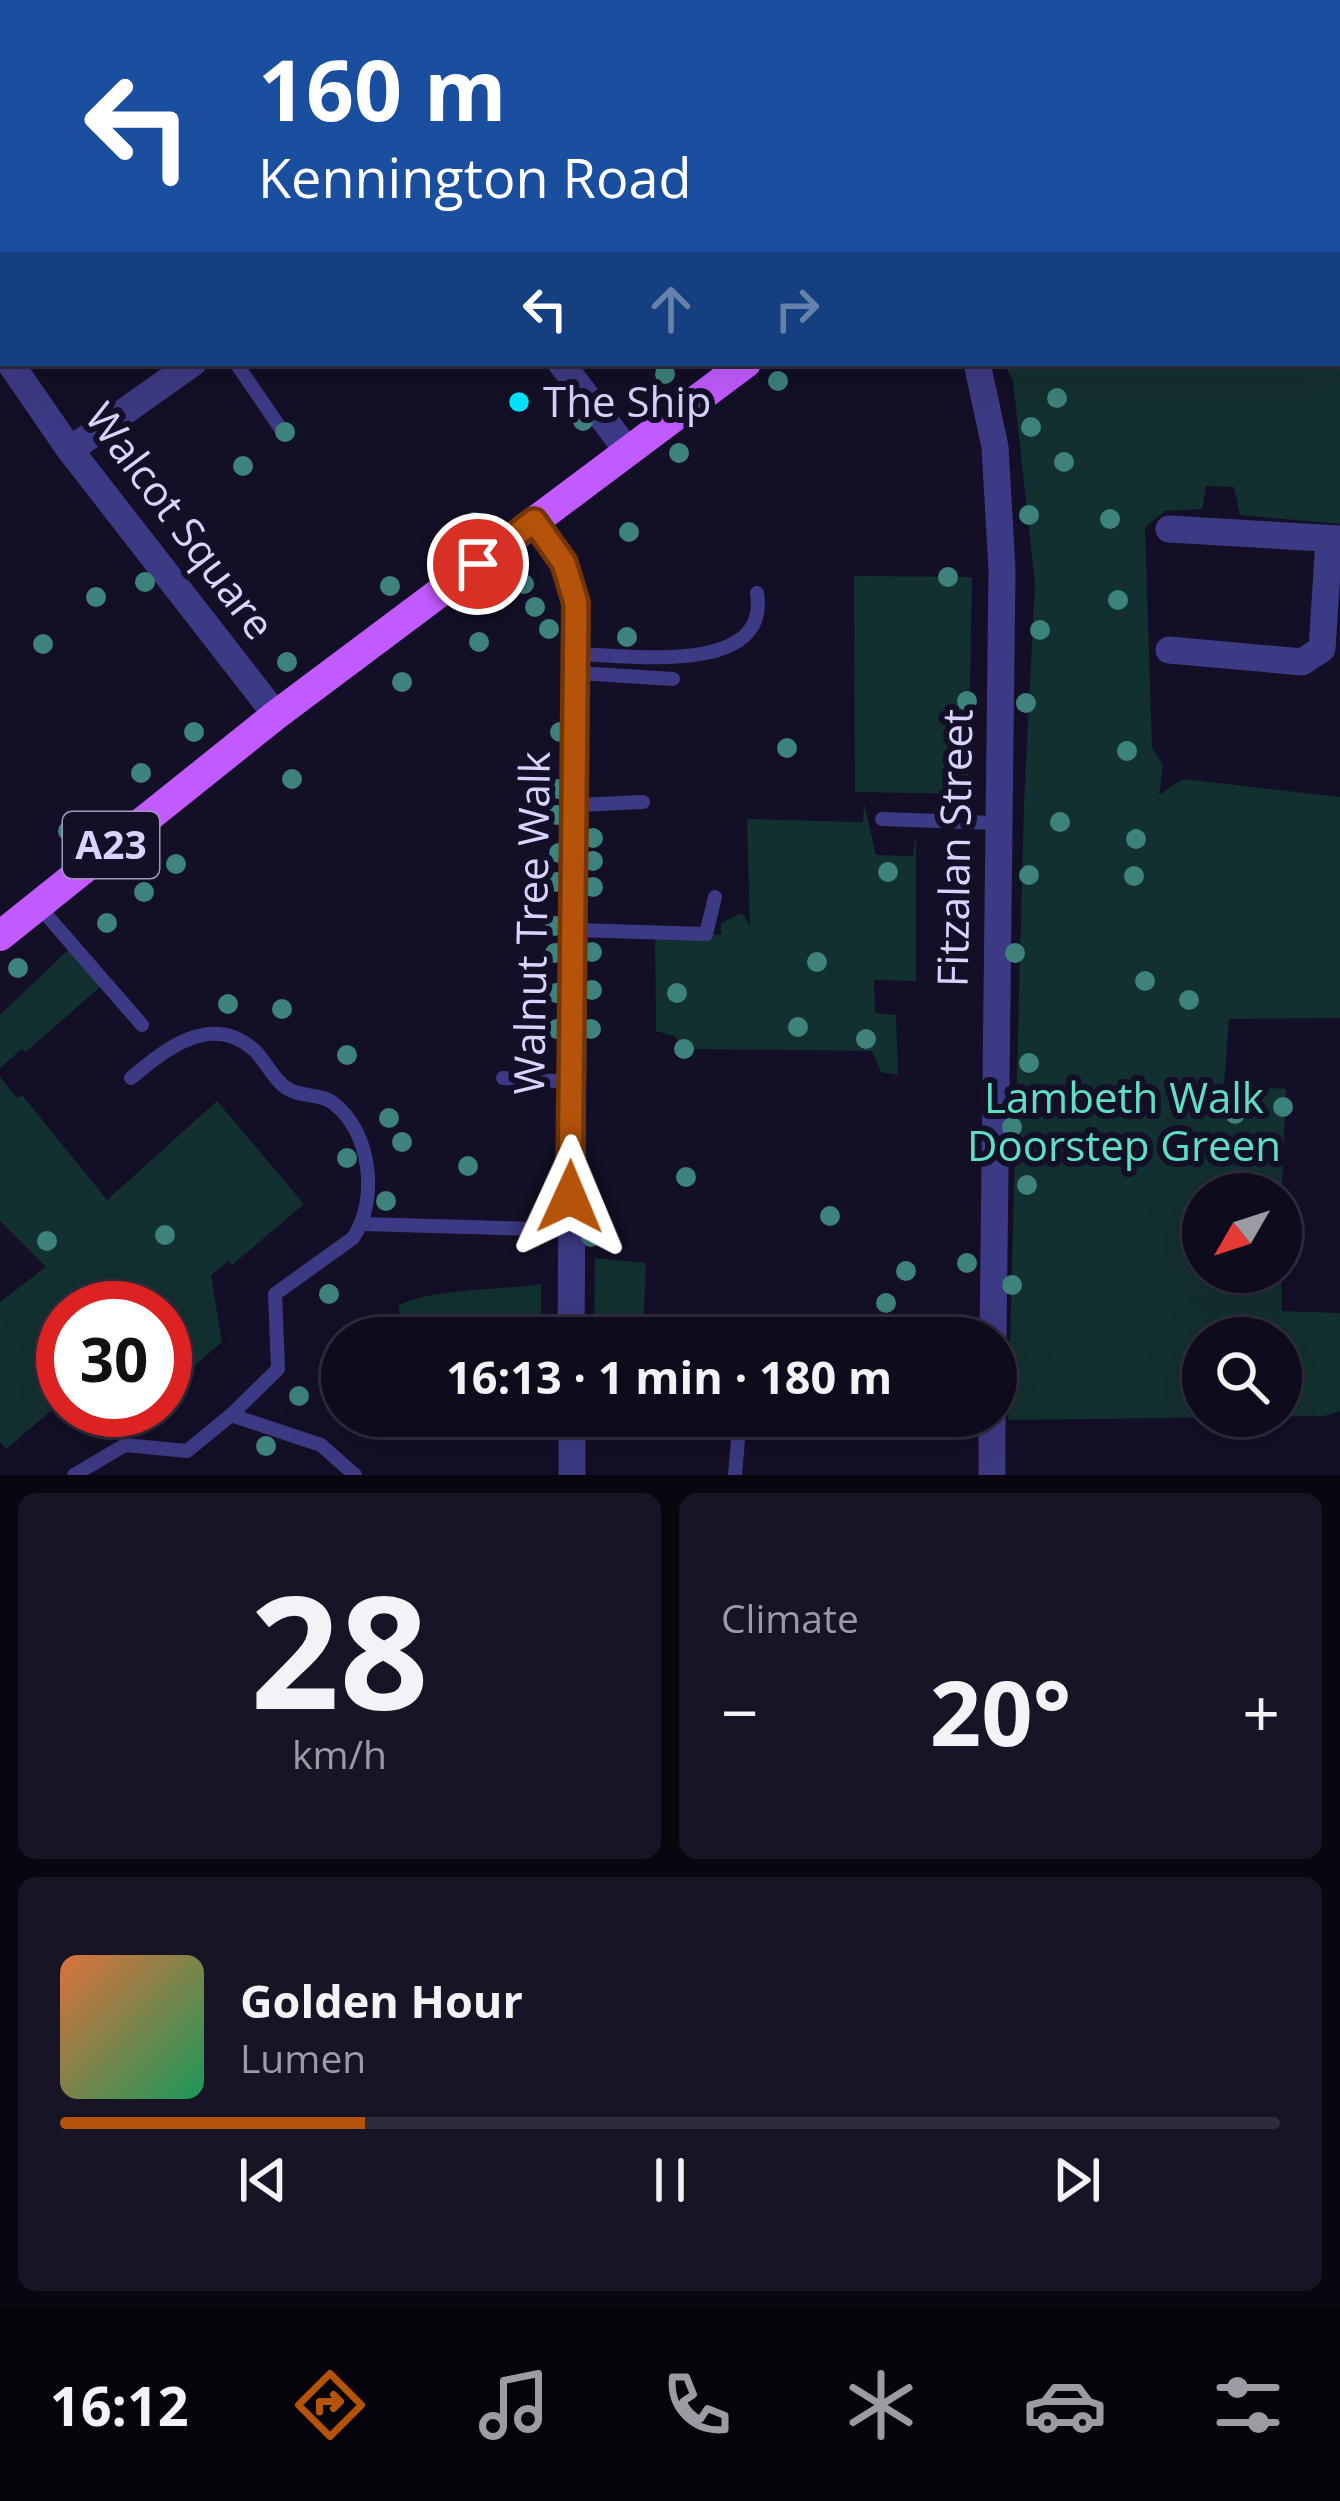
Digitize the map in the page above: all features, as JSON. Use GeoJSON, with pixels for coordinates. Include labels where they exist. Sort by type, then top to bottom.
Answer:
{"type":"FeatureCollection","features":[{"type":"Feature","properties":{"kind":"main road","name":"A23"},"geometry":{"type":"LineString","coordinates":[[0,936],[276,715],[742,366]]}},
{"type":"Feature","properties":{"kind":"street"},"geometry":{"type":"LineString","coordinates":[[70,450],[189,366]]}},
{"type":"Feature","properties":{"kind":"street"},"geometry":{"type":"LineString","coordinates":[[563,366],[627,450]]}},
{"type":"Feature","properties":{"kind":"street","name":"Fitzalan Street"},"geometry":{"type":"LineString","coordinates":[[978,366],[995,447],[1001,569],[993,1317]]}},
{"type":"Feature","properties":{"kind":"street","name":"Walcot Square"},"geometry":{"type":"LineString","coordinates":[[10,378],[276,715]]}},
{"type":"Feature","properties":{"kind":"street","name":"Walnut Tree Walk"},"geometry":{"type":"LineString","coordinates":[[534,521],[570,575],[577,664],[571,1317]]}},
{"type":"Feature","properties":{"kind":"street"},"geometry":{"type":"LineString","coordinates":[[1169,530],[1335,539],[1322,649],[1302,662],[1169,650]]}},
{"type":"Feature","properties":{"kind":"street"},"geometry":{"type":"LineString","coordinates":[[572,1437],[572,1475]]}},
{"type":"Feature","properties":{"kind":"street"},"geometry":{"type":"LineString","coordinates":[[992,1437],[992,1475]]}},
{"type":"Feature","properties":{"kind":"lane"},"geometry":{"type":"LineString","coordinates":[[238,366],[279,425]]}},
{"type":"Feature","properties":{"kind":"lane"},"geometry":{"type":"LineString","coordinates":[[577,664],[716,653],[754,628],[760,611],[757,593]]}},
{"type":"Feature","properties":{"kind":"lane"},"geometry":{"type":"LineString","coordinates":[[577,664],[673,679]]}},
{"type":"Feature","properties":{"kind":"lane"},"geometry":{"type":"LineString","coordinates":[[578,805],[643,802]]}},
{"type":"Feature","properties":{"kind":"lane"},"geometry":{"type":"LineString","coordinates":[[882,819],[995,823]]}},
{"type":"Feature","properties":{"kind":"lane"},"geometry":{"type":"LineString","coordinates":[[575,930],[706,934],[715,897]]}},
{"type":"Feature","properties":{"kind":"lane"},"geometry":{"type":"LineString","coordinates":[[37,904],[142,1025]]}},
{"type":"Feature","properties":{"kind":"lane"},"geometry":{"type":"LineString","coordinates":[[74,1475],[125,1445],[187,1451],[231,1415],[278,1369],[275,1294],[353,1238],[362,1225],[367,1168],[348,1117],[329,1099],[286,1088],[251,1047],[224,1034],[197,1034],[165,1049],[131,1078]]}},
{"type":"Feature","properties":{"kind":"lane"},"geometry":{"type":"LineString","coordinates":[[503,1078],[571,1082]]}},
{"type":"Feature","properties":{"kind":"lane"},"geometry":{"type":"LineString","coordinates":[[362,1225],[569,1230]]}},
{"type":"Feature","properties":{"kind":"lane"},"geometry":{"type":"LineString","coordinates":[[231,1415],[321,1445],[355,1475]]}},
{"type":"Feature","properties":{"kind":"lane"},"geometry":{"type":"LineString","coordinates":[[735,1475],[738,1437]]}},
{"type":"Feature","properties":{"kind":"green space","name":"Lambeth Walk Doorstep Green"},"geometry":{"type":"Polygon","coordinates":[[[1006,366],[1340,366],[1340,524],[1240,515],[1234,487],[1206,486],[1202,509],[1165,511],[1145,527],[1152,748],[1163,765],[1159,795],[1183,779],[1340,797],[1340,1018],[1229,1019],[1224,1085],[1286,1089],[1283,1173],[1182,1173],[1182,1293],[1282,1293],[1282,1311],[1340,1313],[1340,1411],[1302,1416],[1302,1317],[1182,1317],[1182,1418],[1017,1420],[1017,1317],[1011,1317],[1024,805],[1035,584],[1013,381],[1006,366]]]}},
{"type":"Feature","properties":{"kind":"green space"},"geometry":{"type":"Polygon","coordinates":[[[854,576],[972,577],[968,794],[855,792],[854,576]]]}},
{"type":"Feature","properties":{"kind":"green space"},"geometry":{"type":"Polygon","coordinates":[[[864,803],[876,855],[913,856],[916,834],[916,981],[874,980],[875,1013],[896,1015],[898,1075],[881,1072],[872,1051],[684,1049],[674,1036],[656,1031],[655,929],[721,935],[721,923],[742,913],[750,926],[747,819],[863,822],[864,803]]]}},
{"type":"Feature","properties":{"kind":"green space"},"geometry":{"type":"Polygon","coordinates":[[[68,950],[102,985],[26,1052],[22,1049],[0,1068],[0,1015],[68,950]]]}},
{"type":"Feature","properties":{"kind":"green space"},"geometry":{"type":"Polygon","coordinates":[[[0,1077],[17,1098],[22,1095],[107,1200],[217,1101],[304,1204],[232,1265],[228,1261],[211,1275],[222,1342],[192,1368],[192,1281],[36,1281],[36,1424],[6,1449],[0,1442],[0,1302],[46,1267],[0,1221],[0,1077]]]}},
{"type":"Feature","properties":{"kind":"green space"},"geometry":{"type":"Polygon","coordinates":[[[595,1258],[646,1263],[644,1317],[594,1317],[595,1258]]]}},
{"type":"Feature","properties":{"kind":"green space"},"geometry":{"type":"Polygon","coordinates":[[[541,1284],[541,1317],[399,1317],[399,1306],[445,1293],[541,1284]]]}},
{"type":"Feature","properties":{"kind":"place","name":"The Ship"},"geometry":{"type":"Point","coordinates":[519,402]}},
{"type":"Feature","properties":{"kind":"route"},"geometry":{"type":"LineString","coordinates":[[478,564],[534,521],[564,563],[576,603],[578,805],[570,1197]]}}]}
